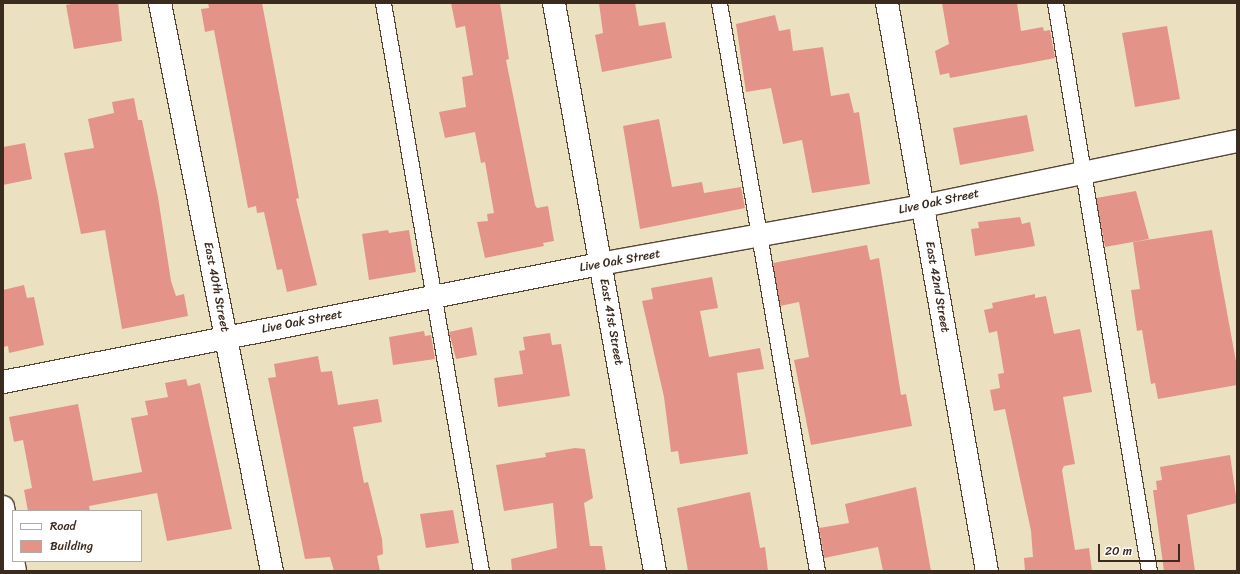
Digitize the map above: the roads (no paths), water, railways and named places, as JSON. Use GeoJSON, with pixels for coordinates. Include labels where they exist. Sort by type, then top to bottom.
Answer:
{"type":"FeatureCollection","features":[{"type":"Feature","properties":{"kind":"street","name":"East 40th Street"},"geometry":{"type":"LineString","coordinates":[[160,3],[272,571]]}},
{"type":"Feature","properties":{"kind":"street","name":"East 41st Street"},"geometry":{"type":"LineString","coordinates":[[554,3],[655,571]]}},
{"type":"Feature","properties":{"kind":"street","name":"East 42nd Street"},"geometry":{"type":"LineString","coordinates":[[887,3],[987,571]]}},
{"type":"Feature","properties":{"kind":"street","name":"Live Oak Street"},"geometry":{"type":"LineString","coordinates":[[3,382],[600,264],[923,206],[1237,141]]}},
{"type":"Feature","properties":{"kind":"street"},"geometry":{"type":"LineString","coordinates":[[3,507],[12,555]]}},
{"type":"Feature","properties":{"kind":"lane"},"geometry":{"type":"LineString","coordinates":[[383,3],[431,297],[481,571]]}},
{"type":"Feature","properties":{"kind":"lane"},"geometry":{"type":"LineString","coordinates":[[719,3],[816,571]]}},
{"type":"Feature","properties":{"kind":"lane"},"geometry":{"type":"LineString","coordinates":[[1054,3],[1149,571]]}}]}
